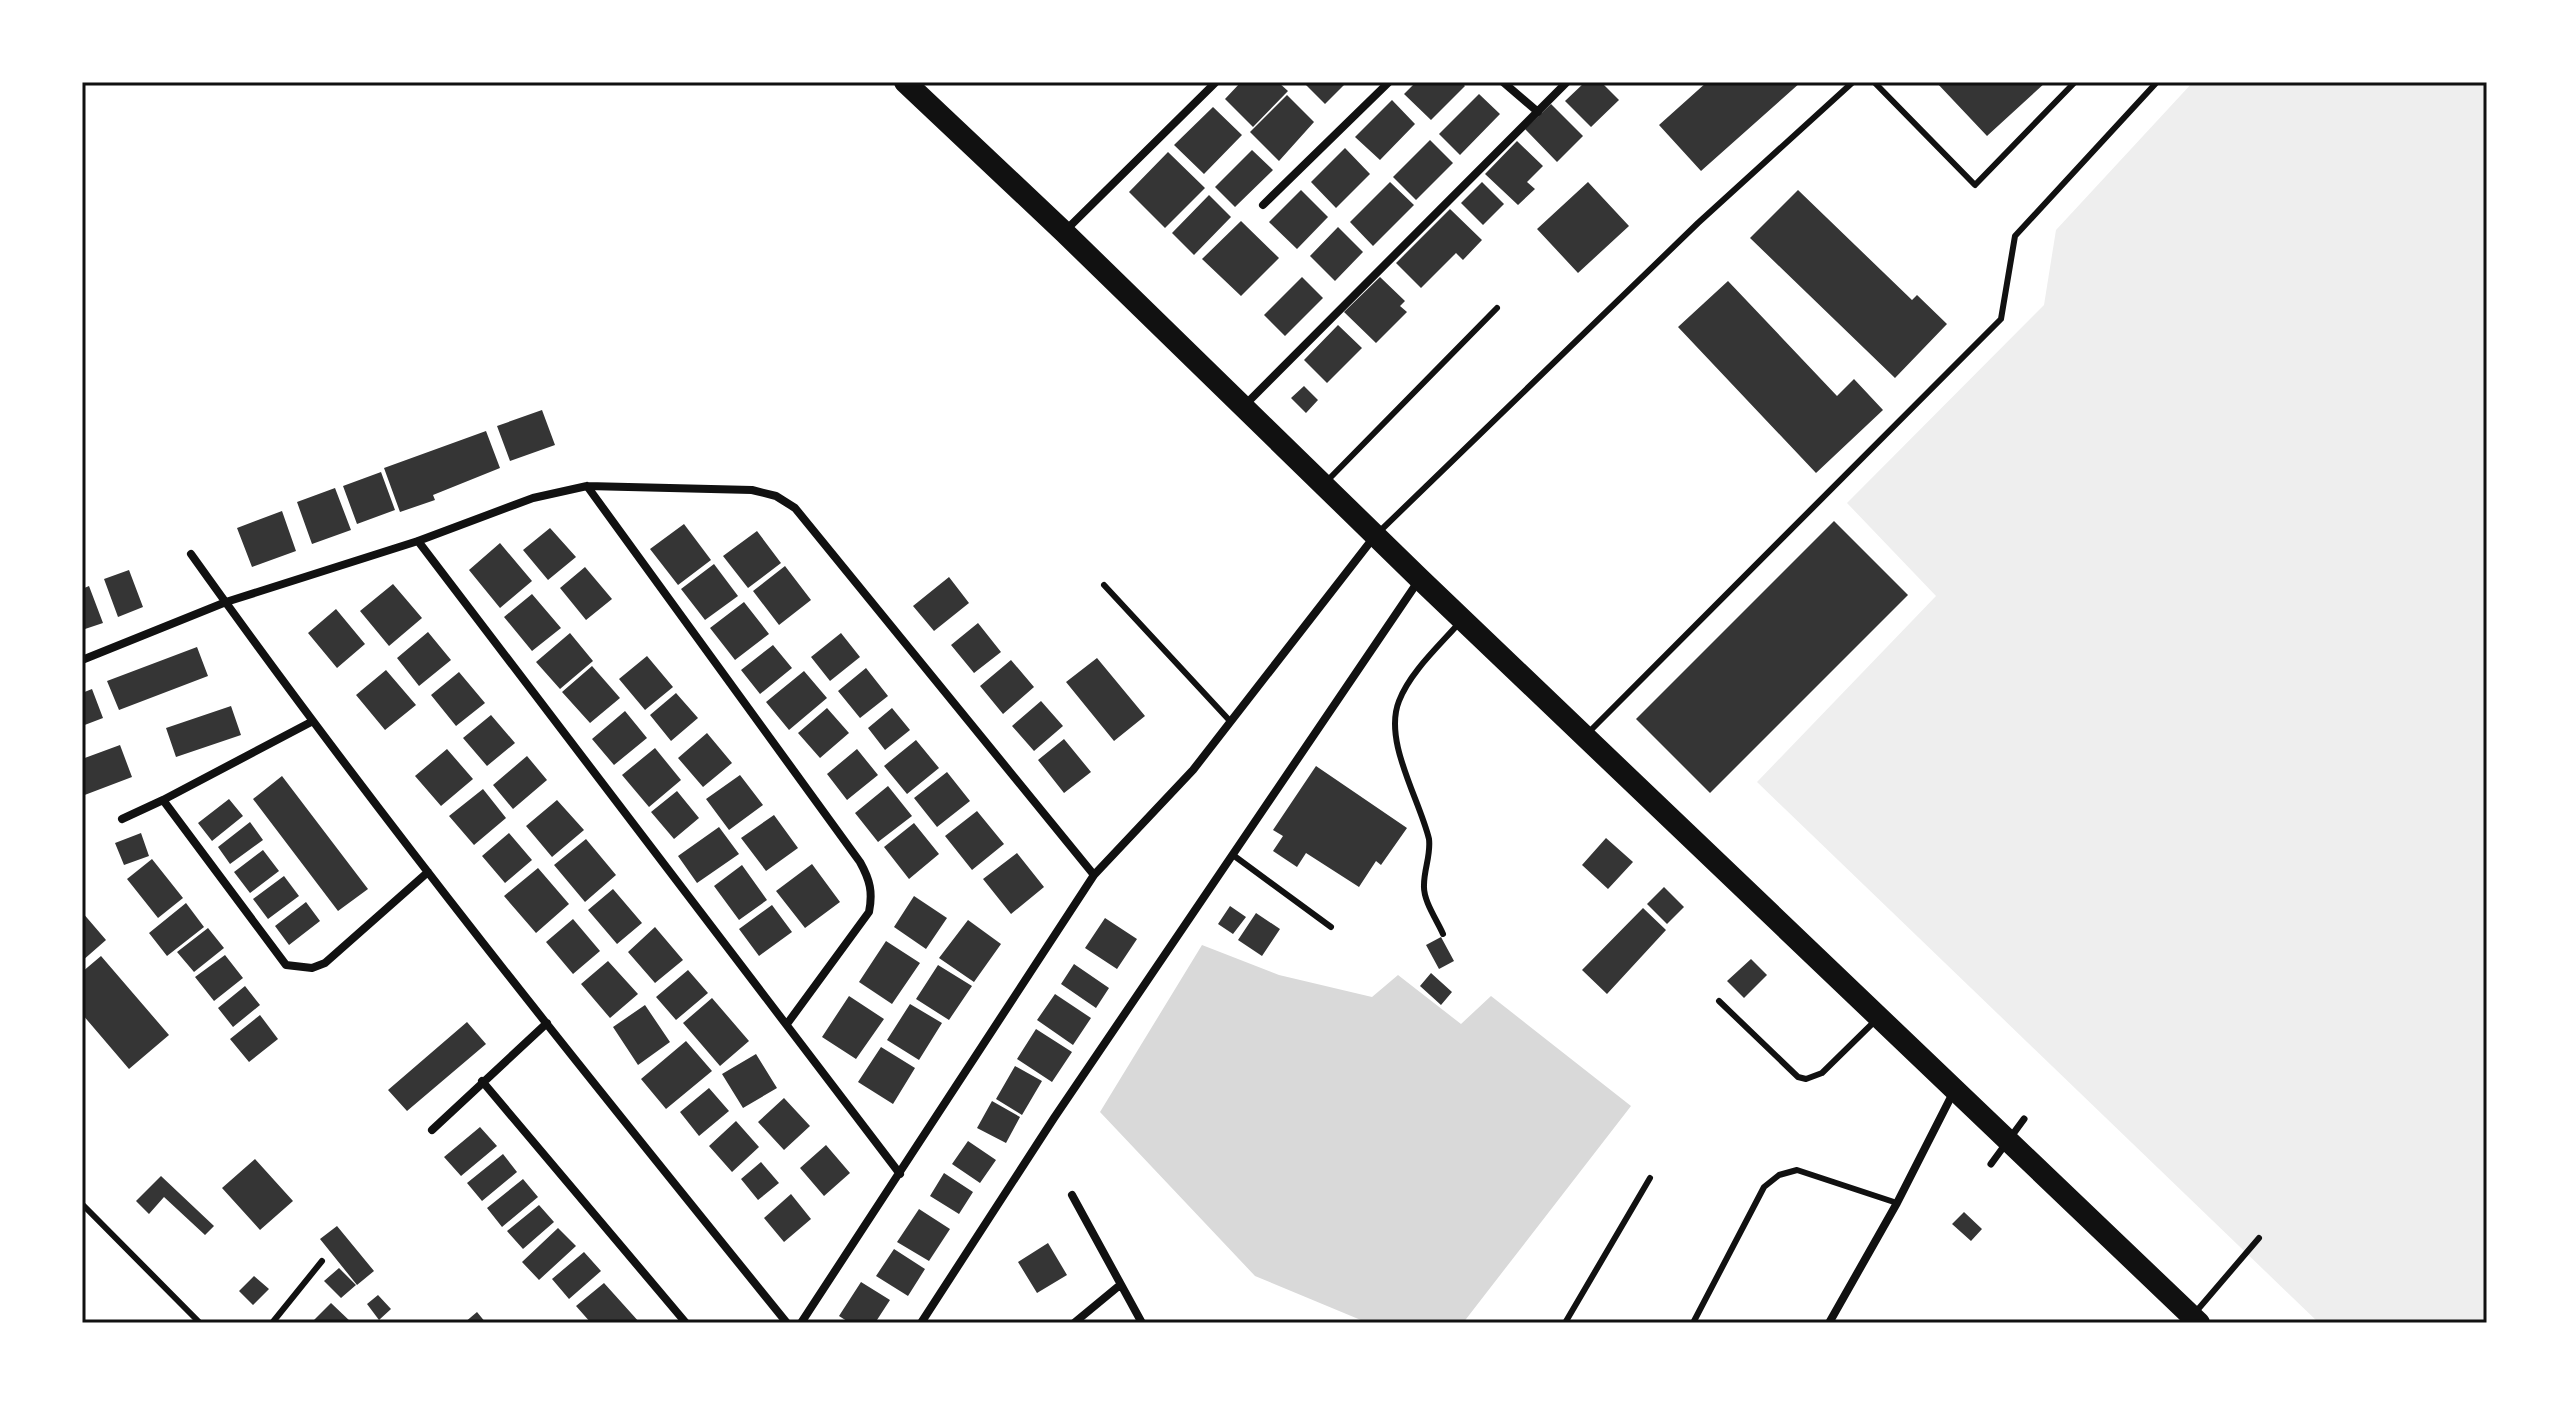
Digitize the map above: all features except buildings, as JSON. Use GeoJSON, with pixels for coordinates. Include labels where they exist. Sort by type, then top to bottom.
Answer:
{"type":"FeatureCollection","features":[{"type":"Feature","properties":{"kind":"highway"},"geometry":{"type":"LineString","coordinates":[[905,82],[2196,1320]]}},
{"type":"Feature","properties":{"kind":"street"},"geometry":{"type":"LineString","coordinates":[[1064,232],[1216,82]]}},
{"type":"Feature","properties":{"kind":"street"},"geometry":{"type":"LineString","coordinates":[[1263,205],[1389,82]]}},
{"type":"Feature","properties":{"kind":"street"},"geometry":{"type":"LineString","coordinates":[[1503,82],[1538,112]]}},
{"type":"Feature","properties":{"kind":"street"},"geometry":{"type":"LineString","coordinates":[[1244,406],[1567,82]]}},
{"type":"Feature","properties":{"kind":"street"},"geometry":{"type":"LineString","coordinates":[[587,486],[870,879],[872,896],[869,912],[787,1024]]}},
{"type":"Feature","properties":{"kind":"street"},"geometry":{"type":"LineString","coordinates":[[82,660],[226,602],[418,541],[533,498],[587,486],[752,490],[776,496],[795,508],[1094,875]]}},
{"type":"Feature","properties":{"kind":"street"},"geometry":{"type":"LineString","coordinates":[[801,1323],[1094,875],[1193,770],[1377,534]]}},
{"type":"Feature","properties":{"kind":"street"},"geometry":{"type":"LineString","coordinates":[[418,541],[900,1174]]}},
{"type":"Feature","properties":{"kind":"street"},"geometry":{"type":"LineString","coordinates":[[191,554],[428,872],[662,1171],[787,1323]]}},
{"type":"Feature","properties":{"kind":"street"},"geometry":{"type":"LineString","coordinates":[[921,1323],[1054,1118],[1420,579]]}},
{"type":"Feature","properties":{"kind":"street"},"geometry":{"type":"LineString","coordinates":[[122,819],[313,721]]}},
{"type":"Feature","properties":{"kind":"street"},"geometry":{"type":"LineString","coordinates":[[163,800],[286,965],[312,968],[325,963],[428,872]]}},
{"type":"Feature","properties":{"kind":"street"},"geometry":{"type":"LineString","coordinates":[[432,1130],[547,1023]]}},
{"type":"Feature","properties":{"kind":"street"},"geometry":{"type":"LineString","coordinates":[[482,1081],[686,1323]]}},
{"type":"Feature","properties":{"kind":"street"},"geometry":{"type":"LineString","coordinates":[[1829,1323],[1897,1203],[1955,1088]]}},
{"type":"Feature","properties":{"kind":"street"},"geometry":{"type":"LineString","coordinates":[[1991,1164],[2024,1119]]}},
{"type":"Feature","properties":{"kind":"street"},"geometry":{"type":"LineString","coordinates":[[1072,1195],[1142,1323]]}},
{"type":"Feature","properties":{"kind":"street"},"geometry":{"type":"LineString","coordinates":[[1074,1323],[1120,1285]]}},
{"type":"Feature","properties":{"kind":"lane"},"geometry":{"type":"LineString","coordinates":[[1377,534],[1698,223],[1853,82]]}},
{"type":"Feature","properties":{"kind":"lane"},"geometry":{"type":"LineString","coordinates":[[1874,82],[1975,185],[2075,82]]}},
{"type":"Feature","properties":{"kind":"lane"},"geometry":{"type":"LineString","coordinates":[[1585,736],[2001,319],[2015,236],[2157,82]]}},
{"type":"Feature","properties":{"kind":"lane"},"geometry":{"type":"LineString","coordinates":[[1325,484],[1497,308]]}},
{"type":"Feature","properties":{"kind":"lane"},"geometry":{"type":"LineString","coordinates":[[1104,585],[1230,721]]}},
{"type":"Feature","properties":{"kind":"lane"},"geometry":{"type":"LineString","coordinates":[[1443,934],[1424,895],[1430,855],[1429,839],[1397,747],[1394,724],[1399,700],[1415,675],[1463,619]]}},
{"type":"Feature","properties":{"kind":"lane"},"geometry":{"type":"LineString","coordinates":[[1233,855],[1331,927]]}},
{"type":"Feature","properties":{"kind":"lane"},"geometry":{"type":"LineString","coordinates":[[1719,1001],[1798,1077],[1806,1079],[1822,1073],[1879,1016]]}},
{"type":"Feature","properties":{"kind":"lane"},"geometry":{"type":"LineString","coordinates":[[1693,1323],[1764,1187],[1779,1175],[1797,1170],[1897,1203]]}},
{"type":"Feature","properties":{"kind":"lane"},"geometry":{"type":"LineString","coordinates":[[1565,1323],[1650,1178]]}},
{"type":"Feature","properties":{"kind":"lane"},"geometry":{"type":"LineString","coordinates":[[82,1204],[200,1323]]}},
{"type":"Feature","properties":{"kind":"lane"},"geometry":{"type":"LineString","coordinates":[[2196,1320],[2259,1238]]}},
{"type":"Feature","properties":{"kind":"lane"},"geometry":{"type":"LineString","coordinates":[[272,1323],[322,1261]]}},
{"type":"Feature","properties":{"kind":"shaded area"},"geometry":{"type":"Polygon","coordinates":[[[2193,82],[2487,82],[2487,1323],[2319,1323],[1757,782],[1936,596],[1847,503],[2044,305],[2056,230],[2193,82]]]}},
{"type":"Feature","properties":{"kind":"shaded area"},"geometry":{"type":"Polygon","coordinates":[[[1202,945],[1279,975],[1372,997],[1398,975],[1461,1024],[1491,996],[1631,1106],[1463,1323],[1368,1323],[1255,1276],[1100,1112],[1202,945]]]}}]}
